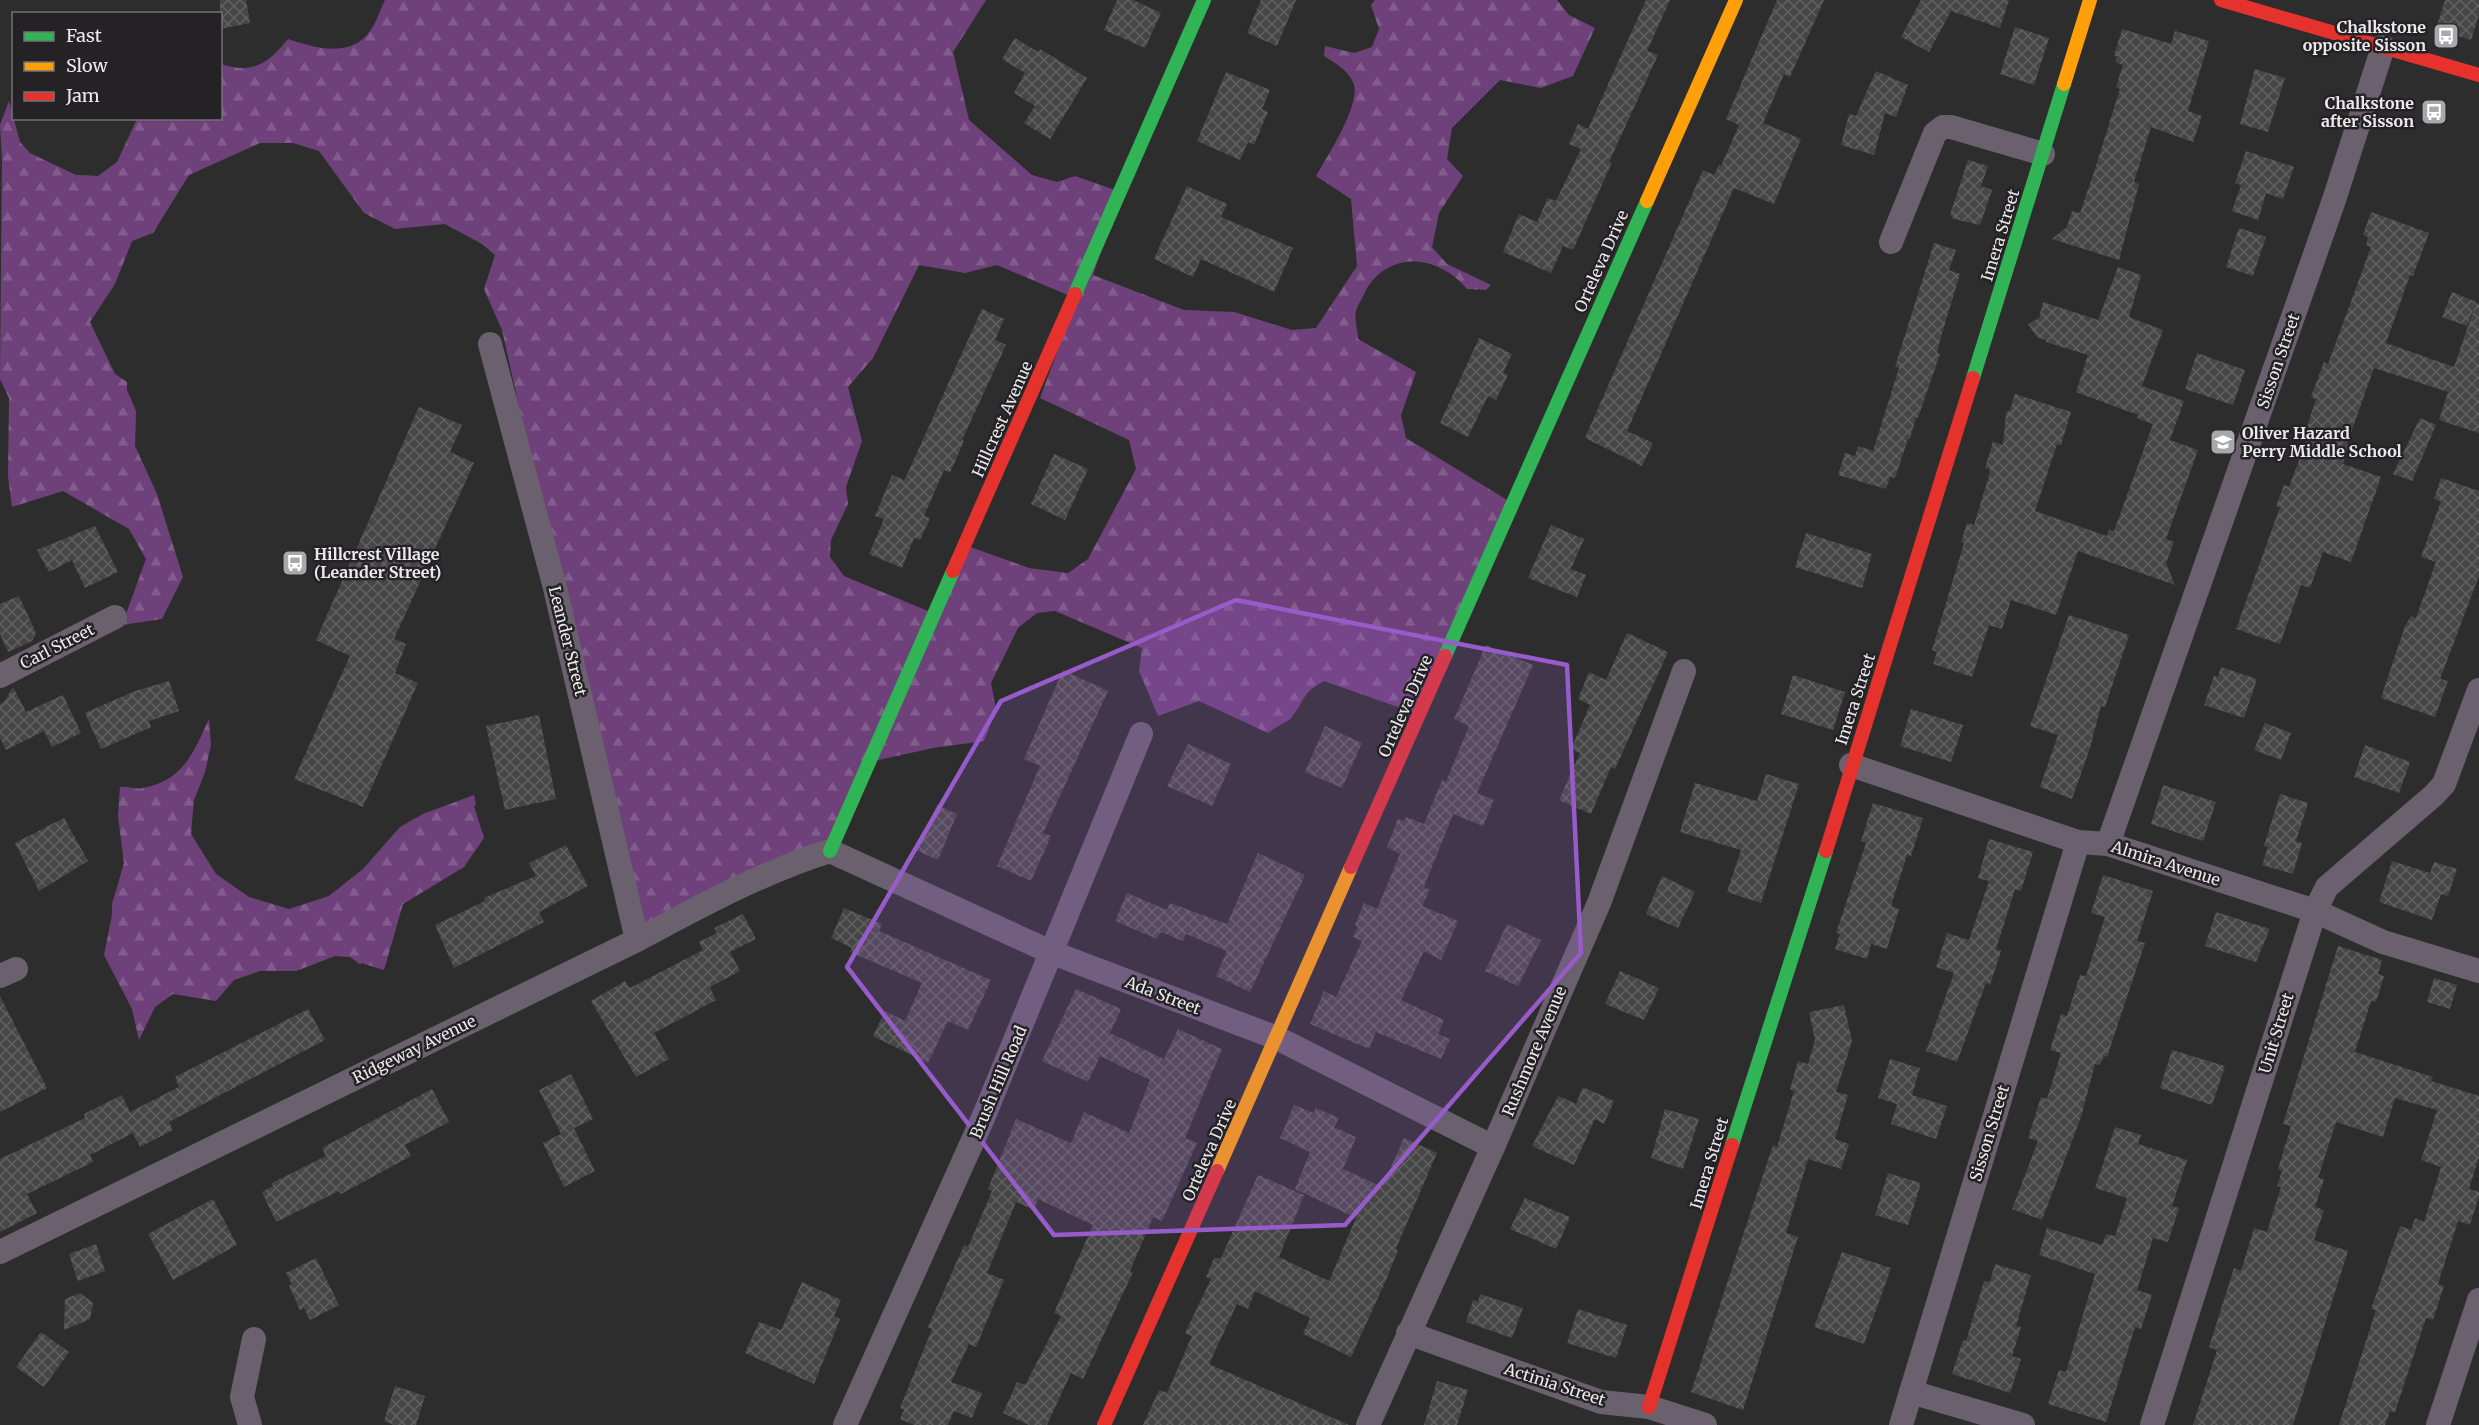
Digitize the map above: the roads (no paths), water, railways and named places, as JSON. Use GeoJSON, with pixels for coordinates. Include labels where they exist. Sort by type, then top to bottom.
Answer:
{"type":"FeatureCollection","features":[{"type":"Feature","properties":{"kind":"street","name":"Hillcrest Avenue"},"geometry":{"type":"LineString","coordinates":[[830,852],[1204,0]]}},
{"type":"Feature","properties":{"kind":"street","name":"Orteleva Drive"},"geometry":{"type":"LineString","coordinates":[[1104,1425],[1736,0]]}},
{"type":"Feature","properties":{"kind":"street","name":"Imera Street"},"geometry":{"type":"LineString","coordinates":[[1649,1407],[1899,619],[2090,0]]}},
{"type":"Feature","properties":{"kind":"street"},"geometry":{"type":"LineString","coordinates":[[2221,0],[2479,75]]}},
{"type":"Feature","properties":{"kind":"street","name":"Sisson Street"},"geometry":{"type":"LineString","coordinates":[[2108,844],[2334,200],[2383,47]]}},
{"type":"Feature","properties":{"kind":"street"},"geometry":{"type":"LineString","coordinates":[[1892,242],[1935,133],[1943,127],[1951,127],[2043,154]]}},
{"type":"Feature","properties":{"kind":"street","name":"Leander Street"},"geometry":{"type":"LineString","coordinates":[[490,344],[555,588],[637,940]]}},
{"type":"Feature","properties":{"kind":"street","name":"Carl Street"},"geometry":{"type":"LineString","coordinates":[[0,676],[115,616]]}},
{"type":"Feature","properties":{"kind":"street","name":"Rushmore Avenue"},"geometry":{"type":"LineString","coordinates":[[1368,1425],[1493,1147],[1599,903],[1684,671]]}},
{"type":"Feature","properties":{"kind":"street","name":"Unit Street"},"geometry":{"type":"LineString","coordinates":[[2152,1425],[2314,911],[2327,887],[2444,784],[2479,690]]}},
{"type":"Feature","properties":{"kind":"street","name":"Brush Hill Road"},"geometry":{"type":"LineString","coordinates":[[845,1425],[983,1118],[1053,953],[1141,734]]}},
{"type":"Feature","properties":{"kind":"street","name":"Almira Avenue"},"geometry":{"type":"LineString","coordinates":[[1851,765],[2078,842],[2108,844],[2314,911],[2383,942],[2479,971]]}},
{"type":"Feature","properties":{"kind":"street","name":"Sisson Street"},"geometry":{"type":"LineString","coordinates":[[1901,1425],[2078,842]]}},
{"type":"Feature","properties":{"kind":"street","name":"Ridgeway Avenue"},"geometry":{"type":"LineString","coordinates":[[0,1252],[637,940],[692,910],[796,862],[830,852]]}},
{"type":"Feature","properties":{"kind":"street","name":"Ada Street"},"geometry":{"type":"LineString","coordinates":[[830,852],[1053,953],[1277,1038],[1493,1147]]}},
{"type":"Feature","properties":{"kind":"street"},"geometry":{"type":"LineString","coordinates":[[2438,1425],[2479,1300]]}},
{"type":"Feature","properties":{"kind":"street","name":"Actinia Street"},"geometry":{"type":"LineString","coordinates":[[1408,1333],[1600,1402],[1649,1407],[1705,1425]]}},
{"type":"Feature","properties":{"kind":"street"},"geometry":{"type":"LineString","coordinates":[[250,1425],[242,1397],[254,1339]]}},
{"type":"Feature","properties":{"kind":"street"},"geometry":{"type":"LineString","coordinates":[[1911,1392],[2024,1425]]}},
{"type":"Feature","properties":{"kind":"place","name":"Chalkstone opposite Sisson"},"geometry":{"type":"Point","coordinates":[2446,36]}},
{"type":"Feature","properties":{"kind":"place","name":"Chalkstone after Sisson"},"geometry":{"type":"Point","coordinates":[2434,112]}},
{"type":"Feature","properties":{"kind":"place","name":"Oliver Hazard Perry Middle School"},"geometry":{"type":"Point","coordinates":[2223,442]}},
{"type":"Feature","properties":{"kind":"place","name":"Hillcrest Village (Leander Street)"},"geometry":{"type":"Point","coordinates":[295,563]}}]}
